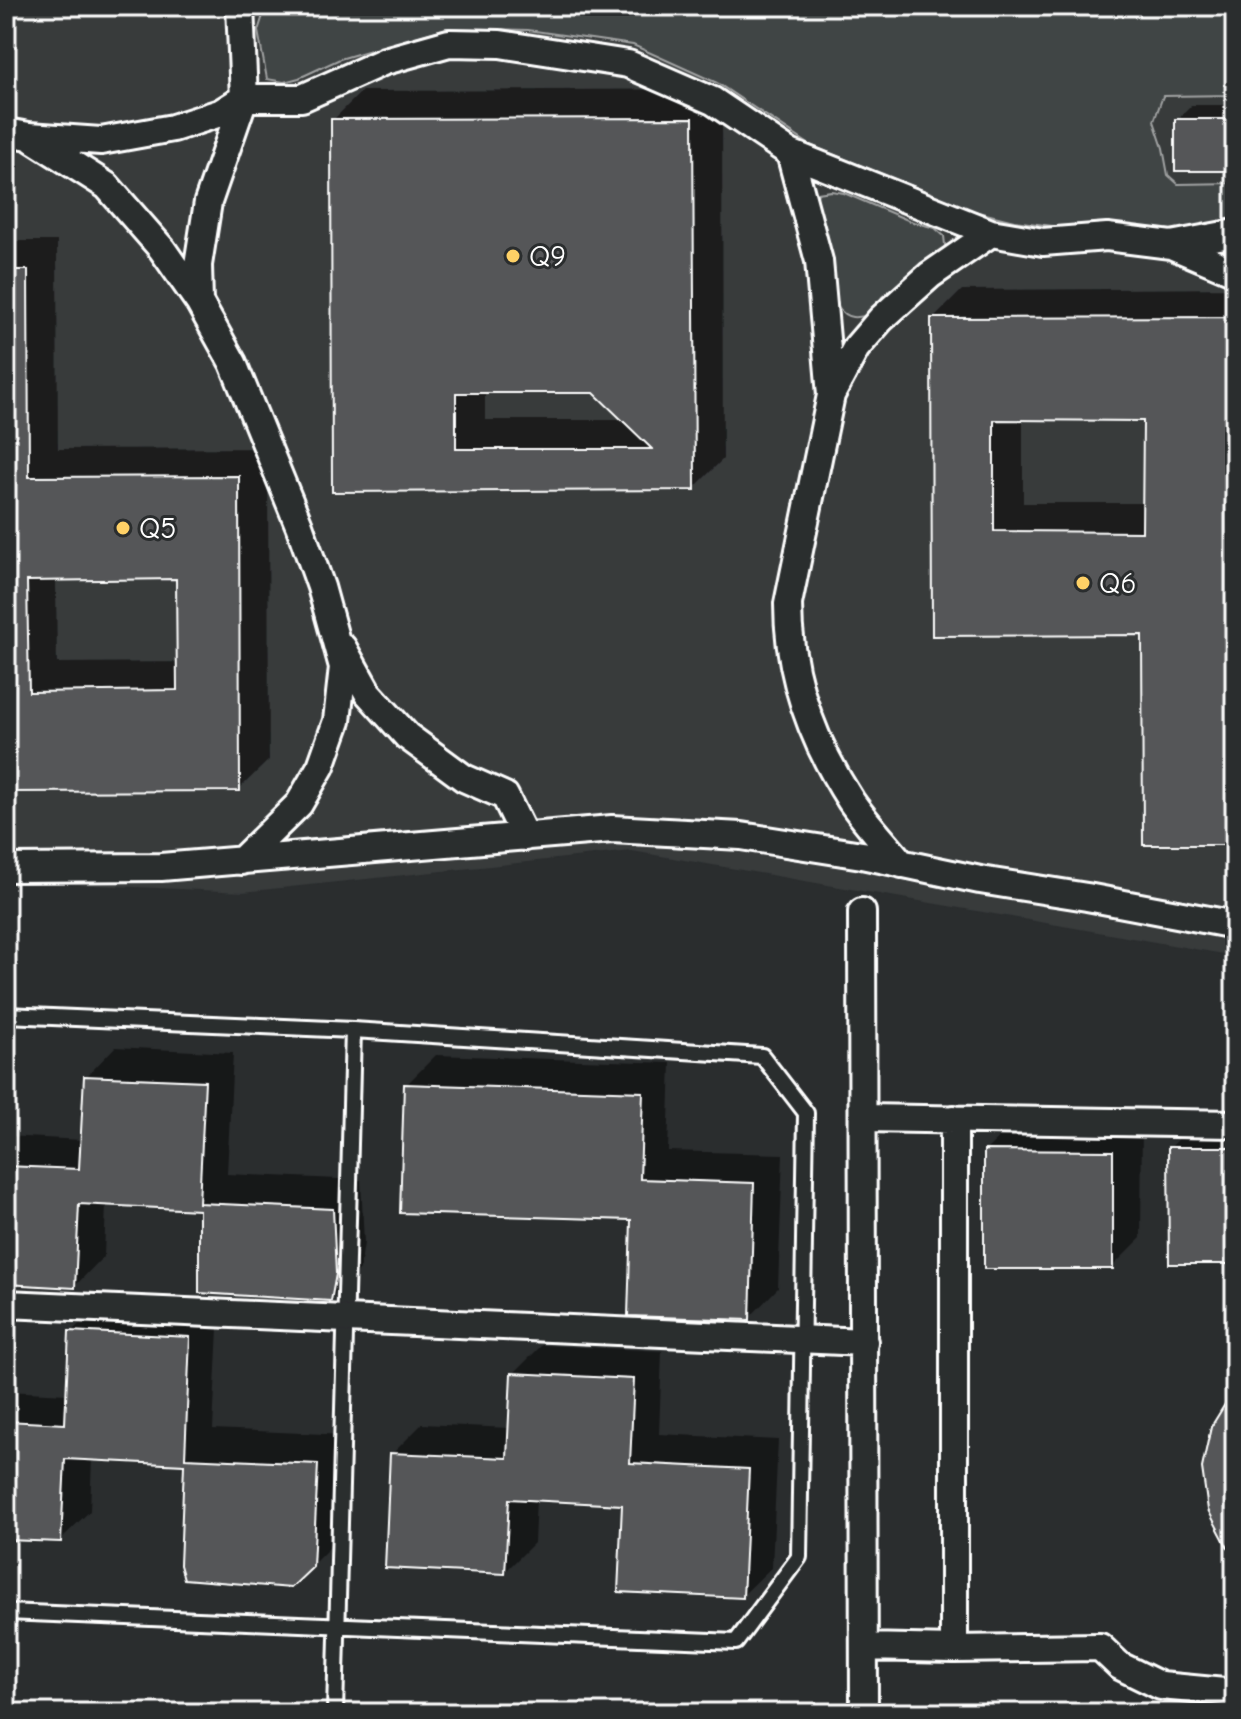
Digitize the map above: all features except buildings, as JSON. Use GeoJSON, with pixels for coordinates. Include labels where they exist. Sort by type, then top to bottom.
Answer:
{"type":"FeatureCollection","features":[{"type":"Feature","properties":{"kind":"street"},"geometry":{"type":"LineString","coordinates":[[199,302],[198,265],[208,202],[244,98],[240,6]]}},
{"type":"Feature","properties":{"kind":"street"},"geometry":{"type":"LineString","coordinates":[[18,134],[101,141],[173,128],[220,113],[244,98],[302,98],[385,61],[449,43],[500,44],[628,64],[713,101],[790,153],[991,233],[1043,242],[1107,237],[1171,245],[1235,272]]}},
{"type":"Feature","properties":{"kind":"street"},"geometry":{"type":"LineString","coordinates":[[18,134],[107,186],[162,249],[199,302],[233,363],[321,587],[343,667],[337,721],[321,766],[299,804],[241,861]]}},
{"type":"Feature","properties":{"kind":"street"},"geometry":{"type":"LineString","coordinates":[[790,153],[819,261],[831,395]]}},
{"type":"Feature","properties":{"kind":"street"},"geometry":{"type":"LineString","coordinates":[[902,864],[852,802],[815,736],[794,674],[788,604],[831,395],[856,348],[881,319],[930,275],[991,233]]}},
{"type":"Feature","properties":{"kind":"street"},"geometry":{"type":"LineString","coordinates":[[1171,245],[1235,233]]}},
{"type":"Feature","properties":{"kind":"street"},"geometry":{"type":"LineString","coordinates":[[333,631],[368,693],[407,736],[464,778],[505,796],[525,837]]}},
{"type":"Feature","properties":{"kind":"street"},"geometry":{"type":"LineString","coordinates":[[6,868],[161,867],[612,829],[741,836],[862,855],[980,880],[1235,925]]}},
{"type":"Feature","properties":{"kind":"street"},"geometry":{"type":"LineString","coordinates":[[862,912],[864,1713]]}},
{"type":"Feature","properties":{"kind":"street"},"geometry":{"type":"LineString","coordinates":[[864,1118],[1235,1124]]}},
{"type":"Feature","properties":{"kind":"street"},"geometry":{"type":"LineString","coordinates":[[954,1119],[954,1649]]}},
{"type":"Feature","properties":{"kind":"street"},"geometry":{"type":"LineString","coordinates":[[6,1304],[864,1342]]}},
{"type":"Feature","properties":{"kind":"street"},"geometry":{"type":"LineString","coordinates":[[864,1647],[1100,1647],[1120,1666],[1161,1686],[1235,1693]]}},
{"type":"Feature","properties":{"kind":"lane"},"geometry":{"type":"LineString","coordinates":[[6,1015],[353,1030],[762,1056],[806,1113],[799,1557],[736,1642],[6,1612]]}},
{"type":"Feature","properties":{"kind":"lane"},"geometry":{"type":"LineString","coordinates":[[335,1713],[353,1030]]}},
{"type":"Feature","properties":{"kind":"shaded area"},"geometry":{"type":"Polygon","coordinates":[[[6,6],[1235,6],[1235,956],[632,851],[243,892],[6,881],[6,6]]]}},
{"type":"Feature","properties":{"kind":"shaded area"},"geometry":{"type":"Polygon","coordinates":[[[266,6],[1235,6],[1235,95],[1163,96],[1154,121],[1168,175],[1178,184],[1235,183],[1235,219],[1176,230],[1060,227],[1014,221],[974,211],[810,145],[717,83],[633,45],[528,30],[447,28],[340,59],[299,78],[284,82],[267,79],[258,31],[266,6]]]}},
{"type":"Feature","properties":{"kind":"shaded area"},"geometry":{"type":"Polygon","coordinates":[[[818,193],[844,193],[910,221],[935,228],[944,236],[944,255],[926,263],[882,297],[873,314],[853,317],[837,306],[815,205],[818,193]]]}},
{"type":"Feature","properties":{"kind":"place","name":"Q9"},"geometry":{"type":"Point","coordinates":[513,256]}},
{"type":"Feature","properties":{"kind":"place","name":"Q5"},"geometry":{"type":"Point","coordinates":[123,528]}},
{"type":"Feature","properties":{"kind":"place","name":"Q6"},"geometry":{"type":"Point","coordinates":[1083,583]}}]}
